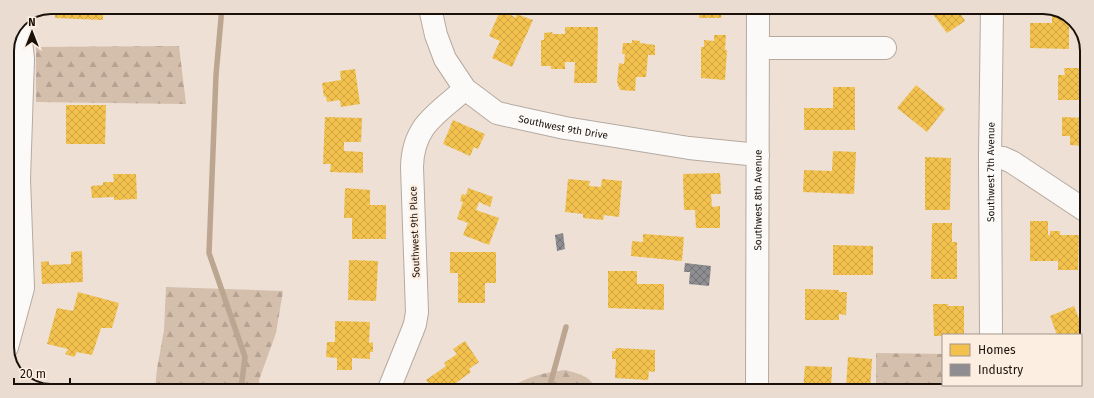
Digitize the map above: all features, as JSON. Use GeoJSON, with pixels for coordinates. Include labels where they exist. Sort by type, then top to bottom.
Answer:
{"type":"FeatureCollection","features":[{"type":"Feature","properties":{"kind":"street","name":"Southwest 9th Drive"},"geometry":{"type":"LineString","coordinates":[[431,14],[436,35],[445,59],[465,89],[496,113],[558,127],[689,148],[758,155]]}},
{"type":"Feature","properties":{"kind":"street","name":"Southwest 8th Avenue"},"geometry":{"type":"LineString","coordinates":[[757,384],[758,14]]}},
{"type":"Feature","properties":{"kind":"street","name":"Southwest 7th Avenue"},"geometry":{"type":"LineString","coordinates":[[991,334],[990,157],[992,14]]}},
{"type":"Feature","properties":{"kind":"street"},"geometry":{"type":"LineString","coordinates":[[14,321],[23,288],[19,179],[23,59],[20,30]]}},
{"type":"Feature","properties":{"kind":"street"},"geometry":{"type":"LineString","coordinates":[[758,48],[885,48]]}},
{"type":"Feature","properties":{"kind":"street","name":"Southwest 9th Place"},"geometry":{"type":"LineString","coordinates":[[391,384],[412,332],[416,318],[412,167],[415,143],[421,131],[430,120],[465,89]]}},
{"type":"Feature","properties":{"kind":"street"},"geometry":{"type":"LineString","coordinates":[[990,157],[1003,158],[1012,162],[1080,207]]}},
{"type":"Feature","properties":{"kind":"green space"},"geometry":{"type":"Polygon","coordinates":[[[179,46],[186,104],[36,102],[36,47],[179,46]]]}},
{"type":"Feature","properties":{"kind":"green space"},"geometry":{"type":"Polygon","coordinates":[[[166,287],[283,291],[276,333],[259,380],[259,384],[156,384],[164,330],[166,287]]]}},
{"type":"Feature","properties":{"kind":"green space"},"geometry":{"type":"Polygon","coordinates":[[[876,353],[942,354],[942,384],[876,384],[876,353]]]}},
{"type":"Feature","properties":{"kind":"green space"},"geometry":{"type":"Polygon","coordinates":[[[565,370],[588,378],[593,384],[516,384],[534,376],[565,370]]]}},
{"type":"Feature","properties":{"kind":"building: Homes"},"geometry":{"type":"Polygon","coordinates":[[[55,14],[103,14],[103,20],[55,18],[55,14]]]}},
{"type":"Feature","properties":{"kind":"building: Homes"},"geometry":{"type":"Polygon","coordinates":[[[499,14],[509,14],[516,18],[516,14],[533,20],[512,67],[492,58],[500,41],[489,36],[499,14]]]}},
{"type":"Feature","properties":{"kind":"building: Homes"},"geometry":{"type":"Polygon","coordinates":[[[699,14],[721,14],[721,18],[699,18],[699,14]]]}},
{"type":"Feature","properties":{"kind":"building: Homes"},"geometry":{"type":"Polygon","coordinates":[[[933,14],[961,14],[965,21],[947,33],[933,14]]]}},
{"type":"Feature","properties":{"kind":"building: Homes"},"geometry":{"type":"Polygon","coordinates":[[[1052,15],[1064,20],[1069,25],[1069,49],[1030,48],[1030,23],[1052,23],[1052,15]]]}},
{"type":"Feature","properties":{"kind":"building: Homes"},"geometry":{"type":"Polygon","coordinates":[[[565,27],[598,27],[597,83],[574,83],[575,62],[565,62],[565,69],[551,69],[551,66],[541,66],[541,40],[544,40],[544,33],[552,32],[553,34],[565,34],[565,27]]]}},
{"type":"Feature","properties":{"kind":"building: Homes"},"geometry":{"type":"Polygon","coordinates":[[[714,35],[726,35],[725,50],[727,50],[725,80],[701,78],[701,47],[704,47],[704,40],[714,41],[714,35]]]}},
{"type":"Feature","properties":{"kind":"building: Homes"},"geometry":{"type":"Polygon","coordinates":[[[632,40],[640,41],[640,43],[655,45],[655,55],[648,55],[646,77],[636,77],[635,91],[620,90],[617,82],[619,63],[624,64],[625,54],[622,54],[623,43],[632,43],[632,40]]]}},
{"type":"Feature","properties":{"kind":"building: Homes"},"geometry":{"type":"Polygon","coordinates":[[[1064,68],[1079,68],[1080,100],[1058,100],[1058,75],[1065,75],[1064,68]]]}},
{"type":"Feature","properties":{"kind":"building: Homes"},"geometry":{"type":"Polygon","coordinates":[[[355,69],[360,104],[341,107],[340,100],[327,102],[326,96],[324,97],[322,83],[341,80],[340,71],[355,69]]]}},
{"type":"Feature","properties":{"kind":"building: Homes"},"geometry":{"type":"Polygon","coordinates":[[[916,85],[945,109],[927,132],[897,108],[916,85]]]}},
{"type":"Feature","properties":{"kind":"building: Homes"},"geometry":{"type":"Polygon","coordinates":[[[833,87],[855,87],[855,130],[804,130],[804,108],[833,108],[833,87]]]}},
{"type":"Feature","properties":{"kind":"building: Homes"},"geometry":{"type":"Polygon","coordinates":[[[66,105],[106,105],[105,144],[66,144],[66,105]]]}},
{"type":"Feature","properties":{"kind":"building: Homes"},"geometry":{"type":"Polygon","coordinates":[[[325,117],[362,118],[361,142],[344,142],[344,151],[363,152],[363,173],[330,172],[331,164],[323,164],[325,117]]]}},
{"type":"Feature","properties":{"kind":"building: Homes"},"geometry":{"type":"Polygon","coordinates":[[[1062,117],[1080,118],[1080,146],[1070,145],[1070,136],[1062,136],[1062,117]]]}},
{"type":"Feature","properties":{"kind":"building: Homes"},"geometry":{"type":"Polygon","coordinates":[[[453,120],[485,134],[478,149],[474,147],[470,156],[443,144],[453,120]]]}},
{"type":"Feature","properties":{"kind":"building: Homes"},"geometry":{"type":"Polygon","coordinates":[[[833,151],[856,152],[854,194],[803,192],[804,170],[832,171],[833,151]]]}},
{"type":"Feature","properties":{"kind":"building: Homes"},"geometry":{"type":"Polygon","coordinates":[[[925,157],[951,158],[950,210],[925,210],[925,157]]]}},
{"type":"Feature","properties":{"kind":"building: Homes"},"geometry":{"type":"Polygon","coordinates":[[[720,173],[721,194],[711,194],[712,207],[720,206],[720,228],[696,228],[695,210],[684,210],[683,174],[720,173]]]}},
{"type":"Feature","properties":{"kind":"building: Homes"},"geometry":{"type":"Polygon","coordinates":[[[113,174],[136,174],[137,199],[114,200],[114,197],[92,198],[91,186],[103,185],[103,182],[114,182],[113,174]]]}},
{"type":"Feature","properties":{"kind":"building: Homes"},"geometry":{"type":"Polygon","coordinates":[[[568,179],[590,181],[589,186],[601,187],[602,179],[622,181],[619,217],[604,215],[603,220],[583,218],[583,214],[565,212],[568,179]]]}},
{"type":"Feature","properties":{"kind":"building: Homes"},"geometry":{"type":"Polygon","coordinates":[[[345,188],[370,190],[370,205],[386,205],[386,239],[352,239],[352,218],[344,218],[345,188]]]}},
{"type":"Feature","properties":{"kind":"building: Homes"},"geometry":{"type":"Polygon","coordinates":[[[468,188],[493,197],[490,207],[479,202],[476,210],[499,218],[489,245],[463,235],[468,223],[457,219],[463,202],[460,201],[462,194],[466,195],[468,188]]]}},
{"type":"Feature","properties":{"kind":"building: Homes"},"geometry":{"type":"Polygon","coordinates":[[[1030,221],[1048,221],[1048,235],[1050,235],[1050,231],[1060,231],[1060,235],[1079,235],[1078,270],[1058,270],[1058,261],[1030,261],[1030,221]]]}},
{"type":"Feature","properties":{"kind":"building: Homes"},"geometry":{"type":"Polygon","coordinates":[[[932,223],[952,223],[952,242],[957,242],[957,279],[931,279],[932,223]]]}},
{"type":"Feature","properties":{"kind":"building: Homes"},"geometry":{"type":"Polygon","coordinates":[[[643,234],[684,237],[682,261],[631,256],[632,241],[643,242],[643,234]]]}},
{"type":"Feature","properties":{"kind":"building: Homes"},"geometry":{"type":"Polygon","coordinates":[[[833,245],[873,246],[873,275],[833,275],[833,245]]]}},
{"type":"Feature","properties":{"kind":"building: Homes"},"geometry":{"type":"Polygon","coordinates":[[[82,251],[83,282],[42,284],[41,262],[49,261],[49,265],[71,264],[71,252],[82,251]]]}},
{"type":"Feature","properties":{"kind":"building: Homes"},"geometry":{"type":"Polygon","coordinates":[[[450,252],[496,252],[496,283],[485,283],[485,303],[458,303],[458,273],[450,273],[450,252]]]}},
{"type":"Feature","properties":{"kind":"building: Homes"},"geometry":{"type":"Polygon","coordinates":[[[349,260],[378,261],[376,301],[348,300],[349,260]]]}},
{"type":"Feature","properties":{"kind":"building: Homes"},"geometry":{"type":"Polygon","coordinates":[[[608,271],[637,271],[637,284],[664,284],[664,310],[608,308],[608,271]]]}},
{"type":"Feature","properties":{"kind":"building: Homes"},"geometry":{"type":"Polygon","coordinates":[[[805,289],[839,290],[839,292],[847,292],[846,315],[839,314],[839,320],[805,320],[805,289]]]}},
{"type":"Feature","properties":{"kind":"building: Homes"},"geometry":{"type":"Polygon","coordinates":[[[78,292],[119,303],[112,328],[101,328],[92,355],[77,352],[74,357],[65,354],[68,349],[47,344],[57,308],[73,311],[78,292]]]}},
{"type":"Feature","properties":{"kind":"building: Homes"},"geometry":{"type":"Polygon","coordinates":[[[933,304],[964,306],[964,334],[942,334],[942,336],[934,336],[933,304]]]}},
{"type":"Feature","properties":{"kind":"building: Homes"},"geometry":{"type":"Polygon","coordinates":[[[1074,306],[1080,321],[1080,334],[1057,334],[1050,316],[1074,306]]]}},
{"type":"Feature","properties":{"kind":"building: Homes"},"geometry":{"type":"Polygon","coordinates":[[[335,321],[370,322],[369,343],[373,342],[373,352],[370,352],[370,359],[352,358],[352,370],[337,370],[337,358],[326,357],[327,342],[335,342],[335,321]]]}},
{"type":"Feature","properties":{"kind":"building: Homes"},"geometry":{"type":"Polygon","coordinates":[[[465,341],[479,362],[469,369],[471,372],[454,384],[429,384],[426,380],[446,366],[444,363],[457,354],[453,349],[465,341]]]}},
{"type":"Feature","properties":{"kind":"building: Homes"},"geometry":{"type":"Polygon","coordinates":[[[616,348],[655,350],[655,372],[649,371],[648,380],[615,378],[616,359],[612,359],[612,351],[615,351],[616,348]]]}},
{"type":"Feature","properties":{"kind":"building: Homes"},"geometry":{"type":"Polygon","coordinates":[[[848,357],[872,359],[870,384],[846,384],[848,357]]]}},
{"type":"Feature","properties":{"kind":"building: Homes"},"geometry":{"type":"Polygon","coordinates":[[[805,366],[832,367],[831,384],[804,384],[805,366]]]}},
{"type":"Feature","properties":{"kind":"building: Homes"},"geometry":{"type":"Polygon","coordinates":[[[300,383],[341,383],[341,384],[300,383]]]}},
{"type":"Feature","properties":{"kind":"building: Industry"},"geometry":{"type":"Polygon","coordinates":[[[563,233],[565,249],[557,251],[555,235],[563,233]]]}},
{"type":"Feature","properties":{"kind":"building: Industry"},"geometry":{"type":"Polygon","coordinates":[[[685,263],[711,266],[709,286],[689,284],[690,272],[684,272],[685,263]]]}},
{"type":"Feature","properties":{"kind":"waterway"},"geometry":{"type":"LineString","coordinates":[[221,14],[216,75],[209,253],[245,357],[242,384]]}},
{"type":"Feature","properties":{"kind":"waterway"},"geometry":{"type":"LineString","coordinates":[[550,384],[566,327]]}}]}
